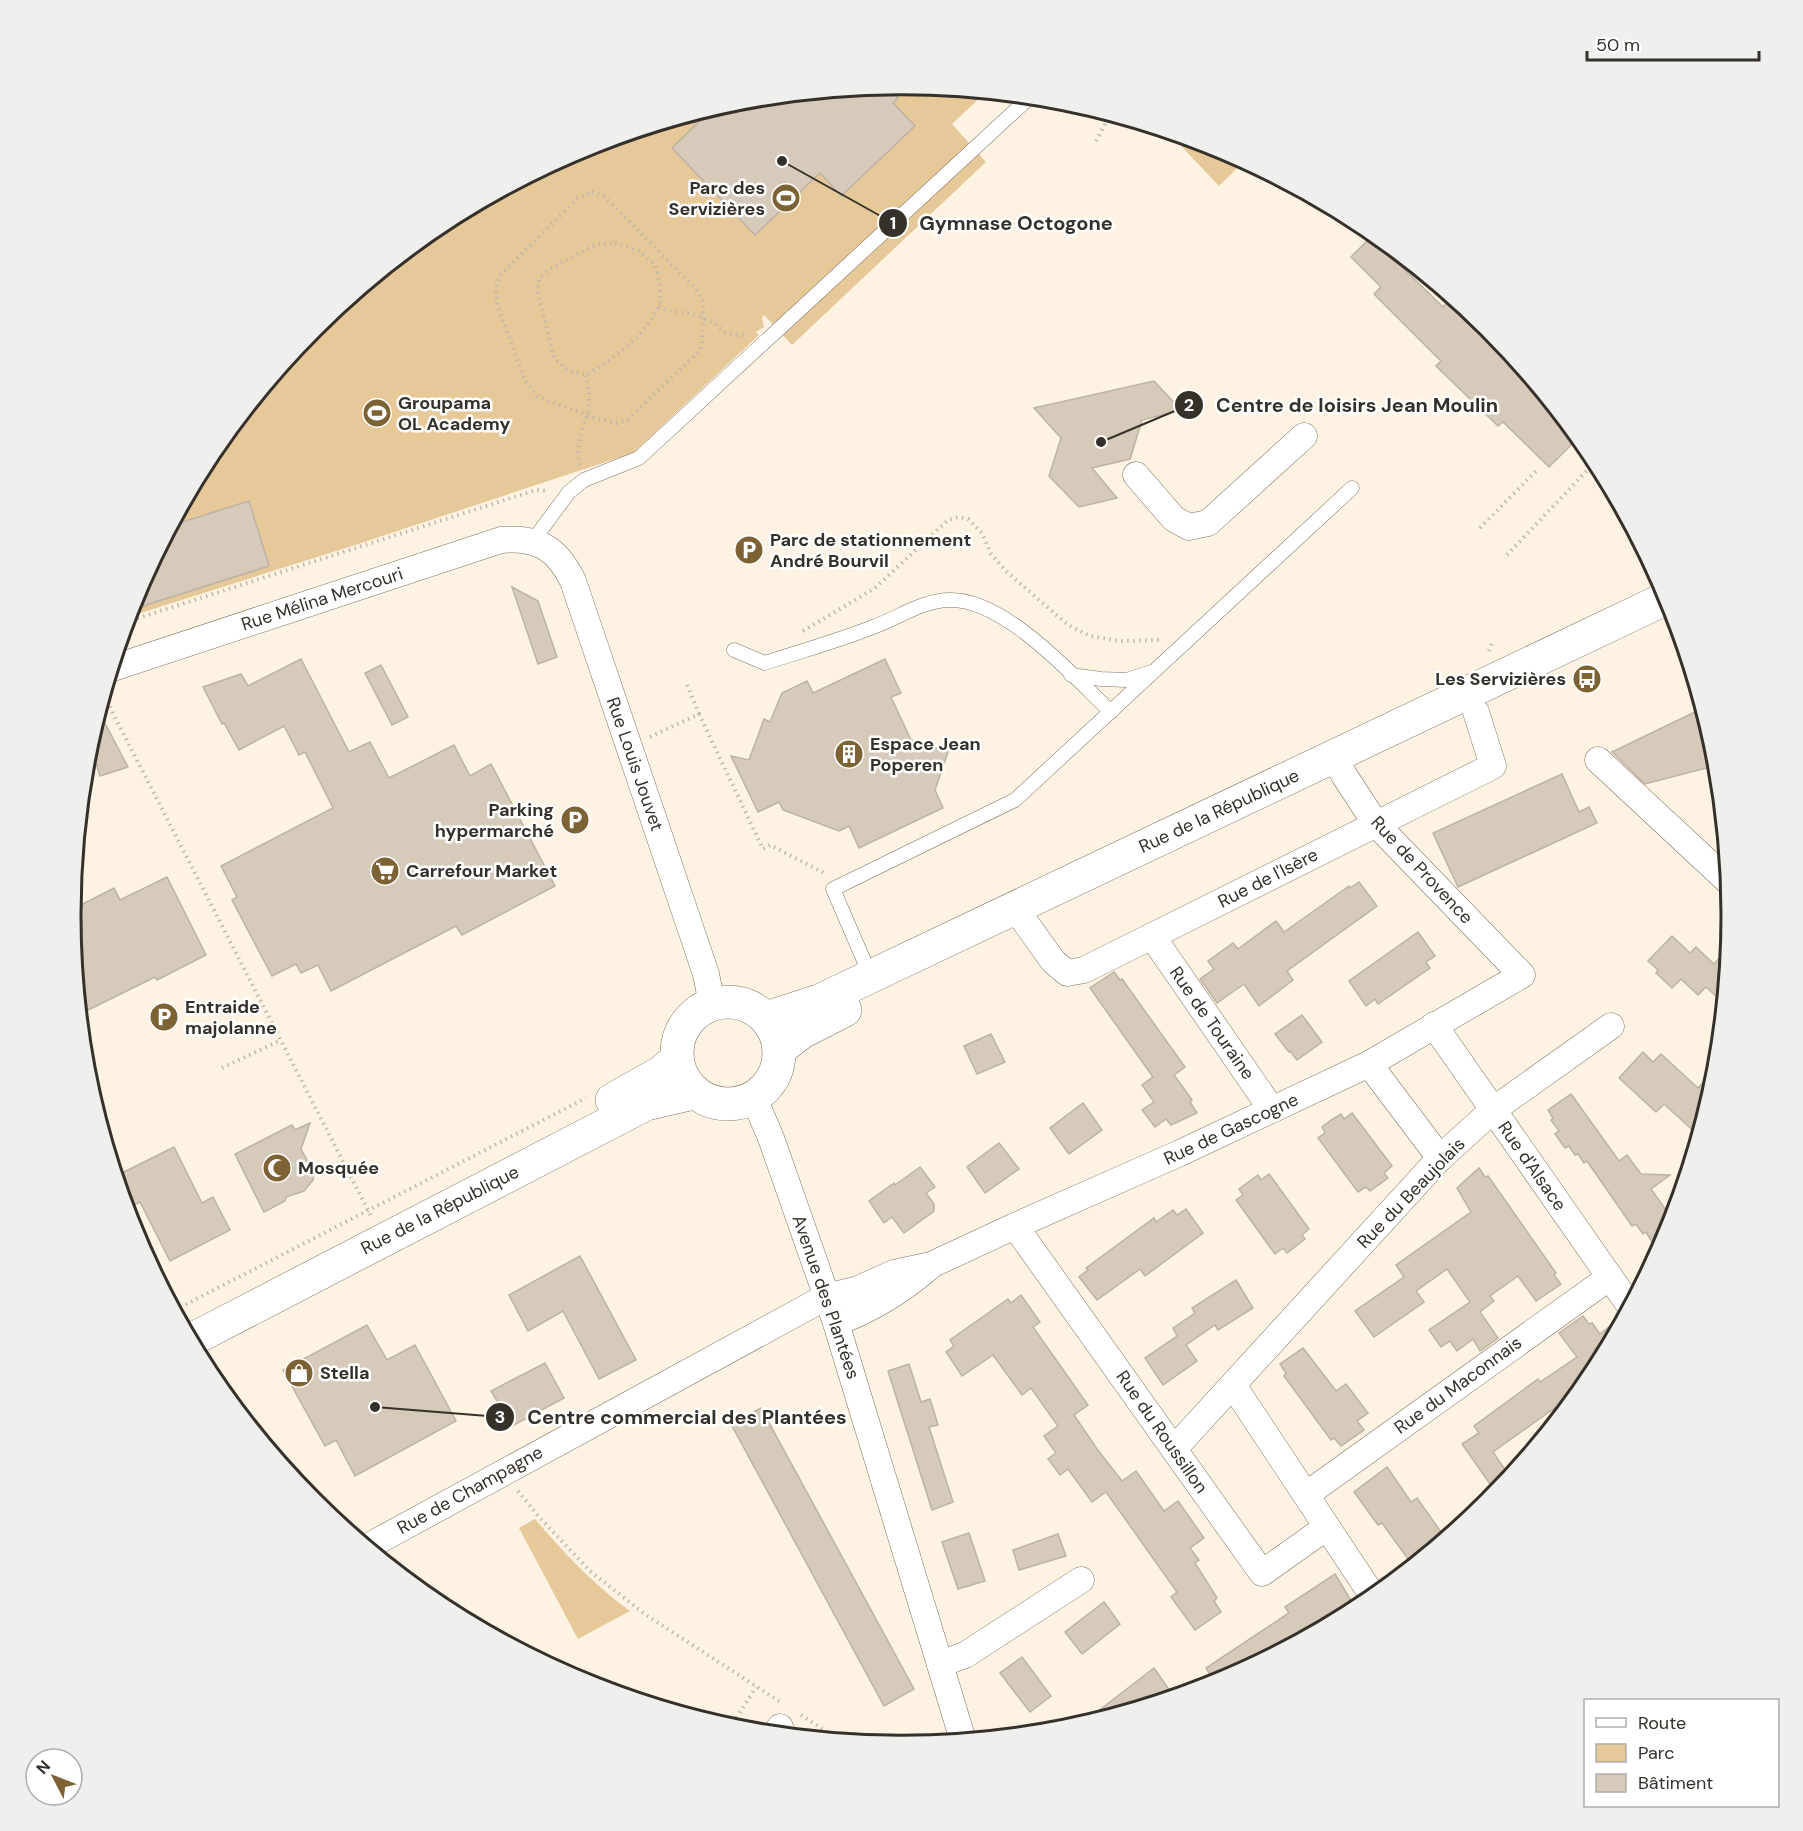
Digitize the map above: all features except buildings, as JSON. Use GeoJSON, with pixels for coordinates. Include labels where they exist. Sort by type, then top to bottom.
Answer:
{"type":"FeatureCollection","features":[{"type":"Feature","properties":{"kind":"main road","name":"Rue de la République"},"geometry":{"type":"LineString","coordinates":[[780,1049],[802,1032],[1022,917],[1339,766],[1660,602]]}},
{"type":"Feature","properties":{"kind":"main road","name":"Rue de la République"},"geometry":{"type":"LineString","coordinates":[[1339,766],[1476,712],[1667,622]]}},
{"type":"Feature","properties":{"kind":"main road","name":"Rue de la République"},"geometry":{"type":"LineString","coordinates":[[766,1018],[819,1001],[871,976],[1022,917]]}},
{"type":"Feature","properties":{"kind":"main road"},"geometry":{"type":"LineString","coordinates":[[726,1002],[741,1003],[766,1018],[776,1032],[780,1049],[779,1064],[774,1077],[765,1089],[754,1098],[739,1104],[723,1105],[708,1101],[694,1093],[682,1078],[677,1059],[680,1036],[692,1017],[712,1004],[726,1002]]}},
{"type":"Feature","properties":{"kind":"main road","name":"Rue de la République"},"geometry":{"type":"LineString","coordinates":[[188,1320],[371,1217],[638,1087],[677,1059]]}},
{"type":"Feature","properties":{"kind":"main road","name":"Rue de la République"},"geometry":{"type":"LineString","coordinates":[[198,1337],[646,1104],[694,1093]]}},
{"type":"Feature","properties":{"kind":"street"},"geometry":{"type":"LineString","coordinates":[[1136,475],[1174,519],[1189,527],[1208,523],[1304,436]]}},
{"type":"Feature","properties":{"kind":"street","name":"Rue Mélina Mercouri"},"geometry":{"type":"LineString","coordinates":[[121,665],[501,540],[517,539],[532,542]]}},
{"type":"Feature","properties":{"kind":"street","name":"Rue Louis Jouvet"},"geometry":{"type":"LineString","coordinates":[[532,542],[550,550],[564,562],[573,581],[706,974],[712,1004]]}},
{"type":"Feature","properties":{"kind":"street","name":"Rue de l'Isère"},"geometry":{"type":"LineString","coordinates":[[1022,917],[1053,960],[1067,973],[1084,970],[1493,766],[1476,712]]}},
{"type":"Feature","properties":{"kind":"street"},"geometry":{"type":"LineString","coordinates":[[1598,760],[1720,874]]}},
{"type":"Feature","properties":{"kind":"street","name":"Rue de Provence"},"geometry":{"type":"LineString","coordinates":[[1339,766],[1376,824],[1522,975]]}},
{"type":"Feature","properties":{"kind":"street","name":"Rue de Touraine"},"geometry":{"type":"LineString","coordinates":[[1152,936],[1272,1110]]}},
{"type":"Feature","properties":{"kind":"street","name":"Rue de Gascogne"},"geometry":{"type":"LineString","coordinates":[[826,1297],[858,1289],[894,1273],[932,1265],[1180,1153],[1369,1064],[1522,975]]}},
{"type":"Feature","properties":{"kind":"street","name":"Rue d'Alsace"},"geometry":{"type":"LineString","coordinates":[[1434,1025],[1626,1300]]}},
{"type":"Feature","properties":{"kind":"street","name":"Rue du Beaujolais"},"geometry":{"type":"LineString","coordinates":[[1174,1449],[1440,1158],[1492,1110],[1611,1026]]}},
{"type":"Feature","properties":{"kind":"street"},"geometry":{"type":"LineString","coordinates":[[1369,1064],[1440,1158]]}},
{"type":"Feature","properties":{"kind":"street","name":"Avenue des Plantées"},"geometry":{"type":"LineString","coordinates":[[754,1098],[788,1186],[836,1323],[961,1733]]}},
{"type":"Feature","properties":{"kind":"street","name":"Rue du Roussillon"},"geometry":{"type":"LineString","coordinates":[[1015,1226],[1262,1573],[1327,1527]]}},
{"type":"Feature","properties":{"kind":"street","name":"Rue de Gascogne"},"geometry":{"type":"LineString","coordinates":[[836,1323],[867,1311],[909,1285],[932,1265]]}},
{"type":"Feature","properties":{"kind":"street","name":"Rue du Maconnais"},"geometry":{"type":"LineString","coordinates":[[1307,1494],[1610,1276]]}},
{"type":"Feature","properties":{"kind":"street","name":"Rue de Champagne"},"geometry":{"type":"LineString","coordinates":[[374,1542],[826,1297]]}},
{"type":"Feature","properties":{"kind":"street"},"geometry":{"type":"LineString","coordinates":[[1233,1385],[1368,1590]]}},
{"type":"Feature","properties":{"kind":"street"},"geometry":{"type":"LineString","coordinates":[[940,1664],[965,1655],[1081,1580]]}},
{"type":"Feature","properties":{"kind":"lane"},"geometry":{"type":"LineString","coordinates":[[532,542],[569,492],[584,480],[639,458],[1022,104]]}},
{"type":"Feature","properties":{"kind":"lane"},"geometry":{"type":"LineString","coordinates":[[871,976],[833,889],[1015,800],[1352,488]]}},
{"type":"Feature","properties":{"kind":"lane"},"geometry":{"type":"LineString","coordinates":[[734,650],[765,663],[873,628],[923,605],[950,600],[976,605],[1007,620],[1043,648],[1112,712]]}},
{"type":"Feature","properties":{"kind":"lane"},"geometry":{"type":"LineString","coordinates":[[1071,675],[1127,680],[1155,671]]}},
{"type":"Feature","properties":{"kind":"path"},"geometry":{"type":"LineString","coordinates":[[1096,141],[1107,121]]}},
{"type":"Feature","properties":{"kind":"path"},"geometry":{"type":"LineString","coordinates":[[592,192],[604,196],[695,288],[703,302],[703,318],[701,350],[628,419],[617,423],[587,415],[538,397],[525,381],[497,304],[496,288],[500,275],[577,199],[592,192]]}},
{"type":"Feature","properties":{"kind":"path"},"geometry":{"type":"LineString","coordinates":[[615,243],[639,251],[655,265],[659,286],[659,306],[648,324],[624,348],[605,364],[586,375],[567,370],[554,358],[537,289],[540,277],[550,269],[597,244],[615,243]]}},
{"type":"Feature","properties":{"kind":"path"},"geometry":{"type":"LineString","coordinates":[[659,306],[668,311],[690,313],[703,318],[726,333],[765,341]]}},
{"type":"Feature","properties":{"kind":"path"},"geometry":{"type":"LineString","coordinates":[[584,480],[579,460],[578,441],[590,398],[586,375]]}},
{"type":"Feature","properties":{"kind":"path"},"geometry":{"type":"LineString","coordinates":[[1506,555],[1589,468]]}},
{"type":"Feature","properties":{"kind":"path"},"geometry":{"type":"LineString","coordinates":[[1480,528],[1537,470]]}},
{"type":"Feature","properties":{"kind":"path"},"geometry":{"type":"LineString","coordinates":[[137,618],[536,490],[569,492]]}},
{"type":"Feature","properties":{"kind":"path"},"geometry":{"type":"LineString","coordinates":[[687,685],[763,849],[770,846],[827,874],[833,889]]}},
{"type":"Feature","properties":{"kind":"path"},"geometry":{"type":"LineString","coordinates":[[109,705],[371,1217]]}},
{"type":"Feature","properties":{"kind":"path"},"geometry":{"type":"LineString","coordinates":[[629,746],[699,714]]}},
{"type":"Feature","properties":{"kind":"path"},"geometry":{"type":"LineString","coordinates":[[222,1068],[281,1040]]}},
{"type":"Feature","properties":{"kind":"path","name":"Rue de la République"},"geometry":{"type":"LineString","coordinates":[[181,1307],[371,1217],[589,1097]]}},
{"type":"Feature","properties":{"kind":"path"},"geometry":{"type":"LineString","coordinates":[[504,1471],[539,1516],[590,1571],[646,1615],[756,1687],[783,1719],[816,1731]]}},
{"type":"Feature","properties":{"kind":"path"},"geometry":{"type":"LineString","coordinates":[[736,1719],[756,1687]]}},
{"type":"Feature","properties":{"kind":"green space"},"geometry":{"type":"Polygon","coordinates":[[[902,95],[978,99],[952,124],[986,162],[792,345],[764,315],[762,318],[764,327],[756,332],[759,335],[633,453],[139,614],[191,505],[219,460],[285,375],[321,335],[402,265],[446,233],[491,205],[588,157],[689,123],[741,111],[794,102],[848,97],[902,95]]]}},
{"type":"Feature","properties":{"kind":"green space"},"geometry":{"type":"Polygon","coordinates":[[[1180,144],[1237,168],[1219,186],[1180,144]]]}},
{"type":"Feature","properties":{"kind":"green space"},"geometry":{"type":"Polygon","coordinates":[[[535,1519],[580,1568],[630,1611],[578,1639],[519,1528],[535,1519]]]}},
{"type":"Feature","properties":{"kind":"place","name":"Gymnase Octogone"},"geometry":{"type":"Point","coordinates":[782,161]}},
{"type":"Feature","properties":{"kind":"place","name":"Parc des Servizières"},"geometry":{"type":"Point","coordinates":[786,198]}},
{"type":"Feature","properties":{"kind":"place","name":"Groupama OL Academy"},"geometry":{"type":"Point","coordinates":[377,413]}},
{"type":"Feature","properties":{"kind":"place","name":"Centre de loisirs Jean Moulin"},"geometry":{"type":"Point","coordinates":[1101,442]}},
{"type":"Feature","properties":{"kind":"place","name":"Parc de stationnement André Bourvil"},"geometry":{"type":"Point","coordinates":[749,550]}},
{"type":"Feature","properties":{"kind":"place","name":"Les Servizières"},"geometry":{"type":"Point","coordinates":[1587,679]}},
{"type":"Feature","properties":{"kind":"place","name":"Espace Jean Poperen"},"geometry":{"type":"Point","coordinates":[849,754]}},
{"type":"Feature","properties":{"kind":"place","name":"Parking hypermarché"},"geometry":{"type":"Point","coordinates":[575,820]}},
{"type":"Feature","properties":{"kind":"place","name":"Carrefour Market"},"geometry":{"type":"Point","coordinates":[385,871]}},
{"type":"Feature","properties":{"kind":"place","name":"Entraide majolanne"},"geometry":{"type":"Point","coordinates":[164,1017]}},
{"type":"Feature","properties":{"kind":"place","name":"Mosquée"},"geometry":{"type":"Point","coordinates":[277,1168]}},
{"type":"Feature","properties":{"kind":"place","name":"Stella"},"geometry":{"type":"Point","coordinates":[299,1373]}},
{"type":"Feature","properties":{"kind":"place","name":"Centre commercial des Plantées"},"geometry":{"type":"Point","coordinates":[375,1407]}}]}
